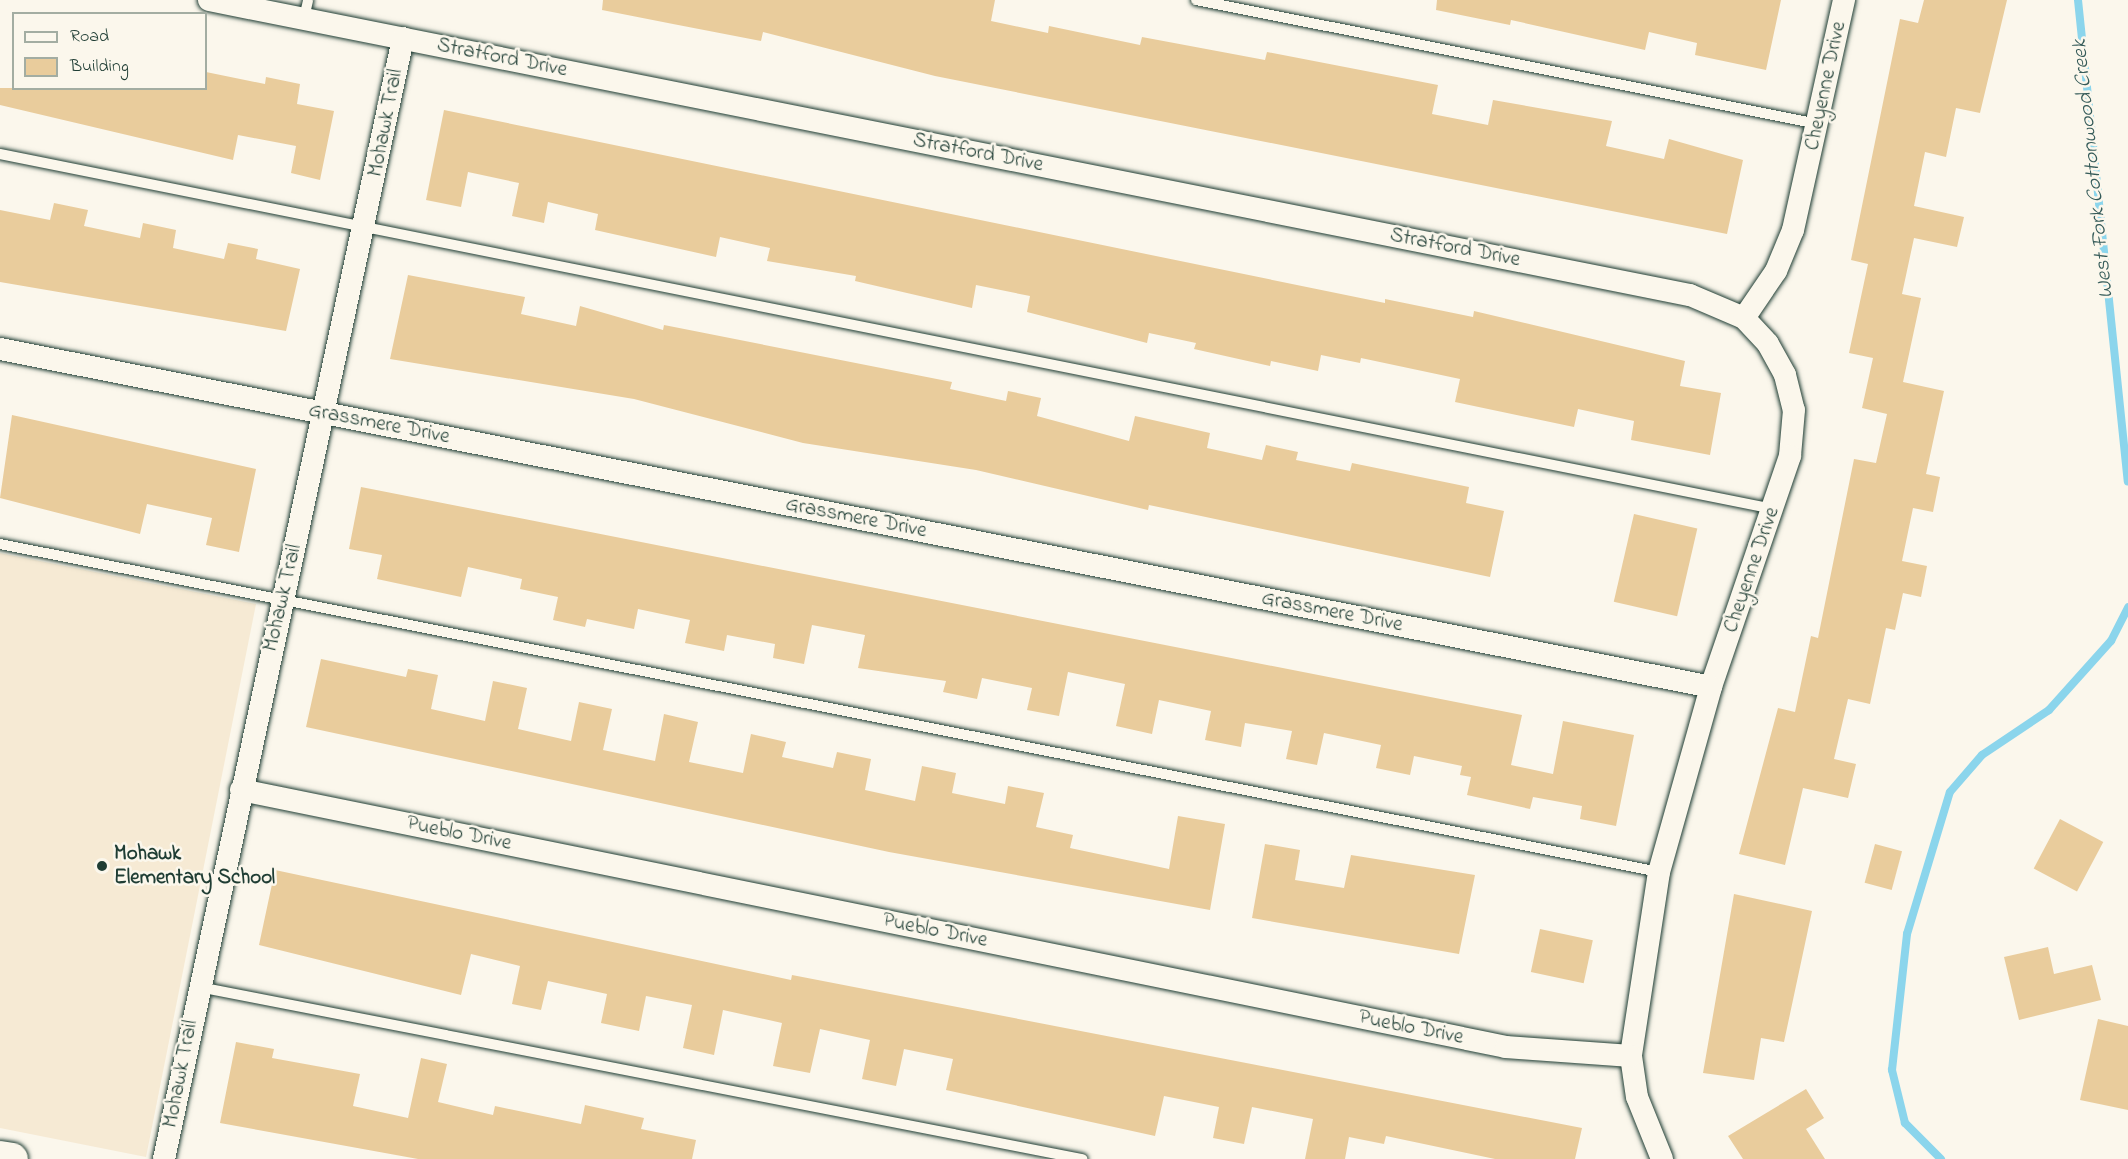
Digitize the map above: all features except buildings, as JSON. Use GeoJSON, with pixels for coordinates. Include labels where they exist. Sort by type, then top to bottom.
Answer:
{"type":"FeatureCollection","features":[{"type":"Feature","properties":{"kind":"street","name":"Stratford Drive"},"geometry":{"type":"LineString","coordinates":[[209,0],[306,9],[403,38],[1690,295],[1744,318]]}},
{"type":"Feature","properties":{"kind":"street","name":"Cheyenne Drive"},"geometry":{"type":"LineString","coordinates":[[1662,1159],[1637,1097],[1631,1056],[1659,872],[1711,687],[1790,456],[1794,410],[1785,375],[1768,344],[1744,318],[1776,271],[1793,230],[1844,0]]}},
{"type":"Feature","properties":{"kind":"street","name":"Mohawk Trail"},"geometry":{"type":"LineString","coordinates":[[164,1159],[282,600],[326,413],[403,38]]}},
{"type":"Feature","properties":{"kind":"street","name":"Grassmere Drive"},"geometry":{"type":"LineString","coordinates":[[0,349],[1711,687]]}},
{"type":"Feature","properties":{"kind":"street","name":"Pueblo Drive"},"geometry":{"type":"LineString","coordinates":[[241,790],[1506,1047],[1631,1056]]}},
{"type":"Feature","properties":{"kind":"street"},"geometry":{"type":"LineString","coordinates":[[0,1157],[12,1159]]}},
{"type":"Feature","properties":{"kind":"lane"},"geometry":{"type":"LineString","coordinates":[[1196,0],[1818,124]]}},
{"type":"Feature","properties":{"kind":"lane"},"geometry":{"type":"LineString","coordinates":[[0,154],[1773,509]]}},
{"type":"Feature","properties":{"kind":"lane"},"geometry":{"type":"LineString","coordinates":[[0,544],[1659,872]]}},
{"type":"Feature","properties":{"kind":"lane"},"geometry":{"type":"LineString","coordinates":[[199,986],[1082,1159]]}},
{"type":"Feature","properties":{"kind":"shaded area","name":"Mohawk Elementary School"},"geometry":{"type":"Polygon","coordinates":[[[0,553],[256,604],[146,1157],[0,1128],[0,553]]]}},
{"type":"Feature","properties":{"kind":"waterway","name":"West Fork Cottonwood Creek"},"geometry":{"type":"LineString","coordinates":[[2078,0],[2128,481]]}},
{"type":"Feature","properties":{"kind":"waterway","name":"West Fork Cottonwood Creek"},"geometry":{"type":"LineString","coordinates":[[1941,1159],[1905,1123],[1892,1070],[1907,934],[1950,792],[1982,755],[2049,710],[2111,641],[2128,607]]}},
{"type":"Feature","properties":{"kind":"place","name":"Mohawk Elementary School"},"geometry":{"type":"Point","coordinates":[102,866]}}]}
